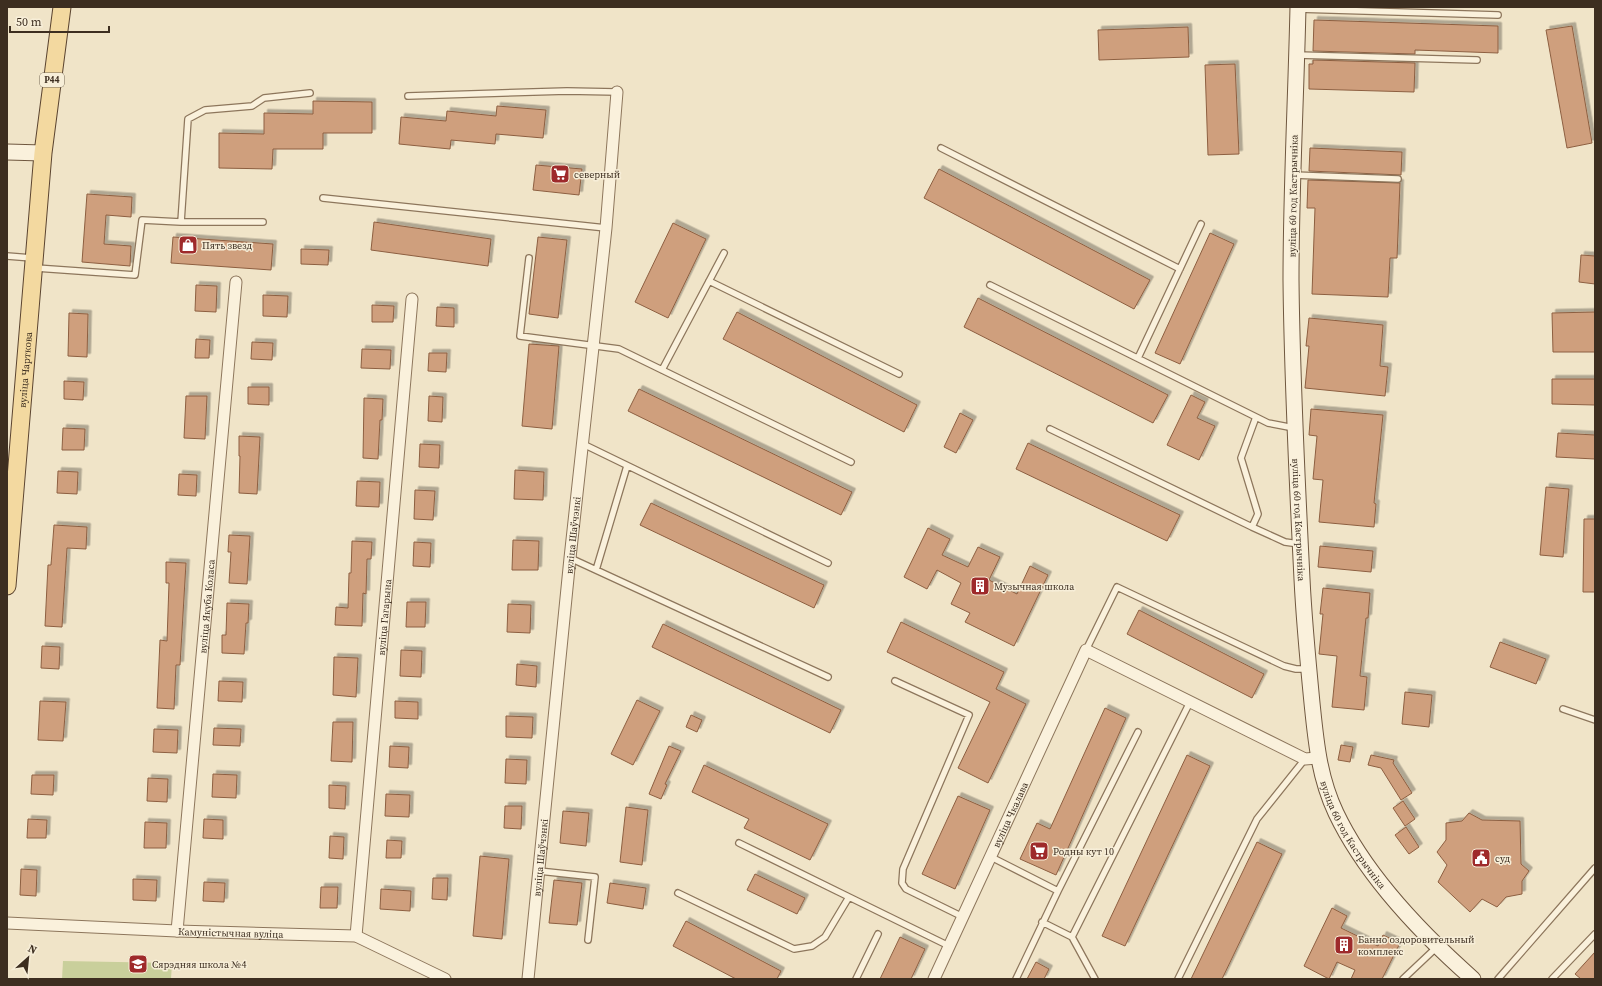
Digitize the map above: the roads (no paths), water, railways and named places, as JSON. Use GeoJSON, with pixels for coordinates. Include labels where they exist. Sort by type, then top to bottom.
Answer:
{"type":"FeatureCollection","features":[{"type":"Feature","properties":{"kind":"main road","name":"Р44"},"geometry":{"type":"LineString","coordinates":[[43,153],[62,7]]}},
{"type":"Feature","properties":{"kind":"main road","name":"вуліца Чарткова"},"geometry":{"type":"LineString","coordinates":[[7,586],[43,153]]}},
{"type":"Feature","properties":{"kind":"street","name":"вуліца 60 год Кастрычніка"},"geometry":{"type":"LineString","coordinates":[[1298,8],[1291,279],[1295,428],[1300,544],[1308,669],[1311,758],[1335,812],[1360,855],[1396,901],[1438,946],[1473,979]]}},
{"type":"Feature","properties":{"kind":"street","name":"вуліца Шаўчэнкі"},"geometry":{"type":"LineString","coordinates":[[528,979],[570,558],[606,228],[617,92]]}},
{"type":"Feature","properties":{"kind":"street"},"geometry":{"type":"LineString","coordinates":[[7,152],[43,153]]}},
{"type":"Feature","properties":{"kind":"street","name":"вуліца Якуба Коласа"},"geometry":{"type":"LineString","coordinates":[[177,931],[236,282]]}},
{"type":"Feature","properties":{"kind":"street","name":"вуліца Гагарына"},"geometry":{"type":"LineString","coordinates":[[356,936],[412,299]]}},
{"type":"Feature","properties":{"kind":"street"},"geometry":{"type":"LineString","coordinates":[[1086,650],[1190,702],[1311,758]]}},
{"type":"Feature","properties":{"kind":"street","name":"вуліца Чкалава"},"geometry":{"type":"LineString","coordinates":[[934,979],[1086,650]]}},
{"type":"Feature","properties":{"kind":"street","name":"Камуністычная вуліца"},"geometry":{"type":"LineString","coordinates":[[7,923],[177,931],[356,936],[445,979]]}},
{"type":"Feature","properties":{"kind":"lane"},"geometry":{"type":"LineString","coordinates":[[1298,8],[1498,16]]}},
{"type":"Feature","properties":{"kind":"lane"},"geometry":{"type":"LineString","coordinates":[[1297,54],[1477,60]]}},
{"type":"Feature","properties":{"kind":"lane"},"geometry":{"type":"LineString","coordinates":[[408,96],[566,91],[617,92]]}},
{"type":"Feature","properties":{"kind":"lane"},"geometry":{"type":"LineString","coordinates":[[181,222],[188,119],[205,110],[252,106],[264,98],[310,93]]}},
{"type":"Feature","properties":{"kind":"lane"},"geometry":{"type":"LineString","coordinates":[[942,148],[1180,269]]}},
{"type":"Feature","properties":{"kind":"lane"},"geometry":{"type":"LineString","coordinates":[[1293,175],[1398,180]]}},
{"type":"Feature","properties":{"kind":"lane"},"geometry":{"type":"LineString","coordinates":[[322,198],[606,228]]}},
{"type":"Feature","properties":{"kind":"lane"},"geometry":{"type":"LineString","coordinates":[[7,256],[34,263],[135,275],[142,220],[181,222],[263,222]]}},
{"type":"Feature","properties":{"kind":"lane"},"geometry":{"type":"LineString","coordinates":[[1138,358],[1202,224]]}},
{"type":"Feature","properties":{"kind":"lane"},"geometry":{"type":"LineString","coordinates":[[662,370],[724,253]]}},
{"type":"Feature","properties":{"kind":"lane"},"geometry":{"type":"LineString","coordinates":[[529,258],[520,336],[619,349],[851,462]]}},
{"type":"Feature","properties":{"kind":"lane"},"geometry":{"type":"LineString","coordinates":[[709,281],[898,374]]}},
{"type":"Feature","properties":{"kind":"lane"},"geometry":{"type":"LineString","coordinates":[[990,285],[1268,423],[1295,428]]}},
{"type":"Feature","properties":{"kind":"lane"},"geometry":{"type":"LineString","coordinates":[[1252,527],[1258,514],[1241,458],[1256,417]]}},
{"type":"Feature","properties":{"kind":"lane"},"geometry":{"type":"LineString","coordinates":[[1050,429],[1252,527],[1285,542],[1300,544]]}},
{"type":"Feature","properties":{"kind":"lane"},"geometry":{"type":"LineString","coordinates":[[582,444],[828,563]]}},
{"type":"Feature","properties":{"kind":"lane"},"geometry":{"type":"LineString","coordinates":[[596,570],[627,466]]}},
{"type":"Feature","properties":{"kind":"lane"},"geometry":{"type":"LineString","coordinates":[[570,558],[828,677]]}},
{"type":"Feature","properties":{"kind":"lane"},"geometry":{"type":"LineString","coordinates":[[1086,650],[1117,587],[1284,666],[1296,669],[1308,669]]}},
{"type":"Feature","properties":{"kind":"lane"},"geometry":{"type":"LineString","coordinates":[[895,681],[969,715],[903,869],[902,883],[906,889],[963,917]]}},
{"type":"Feature","properties":{"kind":"lane"},"geometry":{"type":"LineString","coordinates":[[1072,937],[1190,702]]}},
{"type":"Feature","properties":{"kind":"lane"},"geometry":{"type":"LineString","coordinates":[[1563,710],[1595,720]]}},
{"type":"Feature","properties":{"kind":"lane"},"geometry":{"type":"LineString","coordinates":[[1016,979],[1042,922],[1138,732]]}},
{"type":"Feature","properties":{"kind":"lane"},"geometry":{"type":"LineString","coordinates":[[1178,979],[1257,819],[1311,758]]}},
{"type":"Feature","properties":{"kind":"lane"},"geometry":{"type":"LineString","coordinates":[[739,843],[949,946]]}},
{"type":"Feature","properties":{"kind":"lane"},"geometry":{"type":"LineString","coordinates":[[991,857],[1058,891]]}},
{"type":"Feature","properties":{"kind":"lane"},"geometry":{"type":"LineString","coordinates":[[1498,979],[1595,868]]}},
{"type":"Feature","properties":{"kind":"lane"},"geometry":{"type":"LineString","coordinates":[[539,871],[595,877],[588,940]]}},
{"type":"Feature","properties":{"kind":"lane"},"geometry":{"type":"LineString","coordinates":[[678,892],[794,949],[812,946],[826,937],[849,897]]}},
{"type":"Feature","properties":{"kind":"lane"},"geometry":{"type":"LineString","coordinates":[[1042,922],[1072,937],[1095,979]]}},
{"type":"Feature","properties":{"kind":"lane"},"geometry":{"type":"LineString","coordinates":[[856,979],[878,934]]}},
{"type":"Feature","properties":{"kind":"lane"},"geometry":{"type":"LineString","coordinates":[[1552,979],[1595,934]]}},
{"type":"Feature","properties":{"kind":"lane"},"geometry":{"type":"LineString","coordinates":[[1403,979],[1438,946]]}},
{"type":"Feature","properties":{"kind":"place","name":"северный"},"geometry":{"type":"Point","coordinates":[560,174]}},
{"type":"Feature","properties":{"kind":"place","name":"Пять звезд"},"geometry":{"type":"Point","coordinates":[188,245]}},
{"type":"Feature","properties":{"kind":"place","name":"Музычная школа"},"geometry":{"type":"Point","coordinates":[980,586]}},
{"type":"Feature","properties":{"kind":"place","name":"Родны кут 10"},"geometry":{"type":"Point","coordinates":[1039,851]}},
{"type":"Feature","properties":{"kind":"place","name":"суд"},"geometry":{"type":"Point","coordinates":[1481,858]}},
{"type":"Feature","properties":{"kind":"place","name":"Банно оздоровительный комплекс"},"geometry":{"type":"Point","coordinates":[1344,945]}},
{"type":"Feature","properties":{"kind":"place","name":"Сярэдняя школа №4"},"geometry":{"type":"Point","coordinates":[138,964]}}]}
